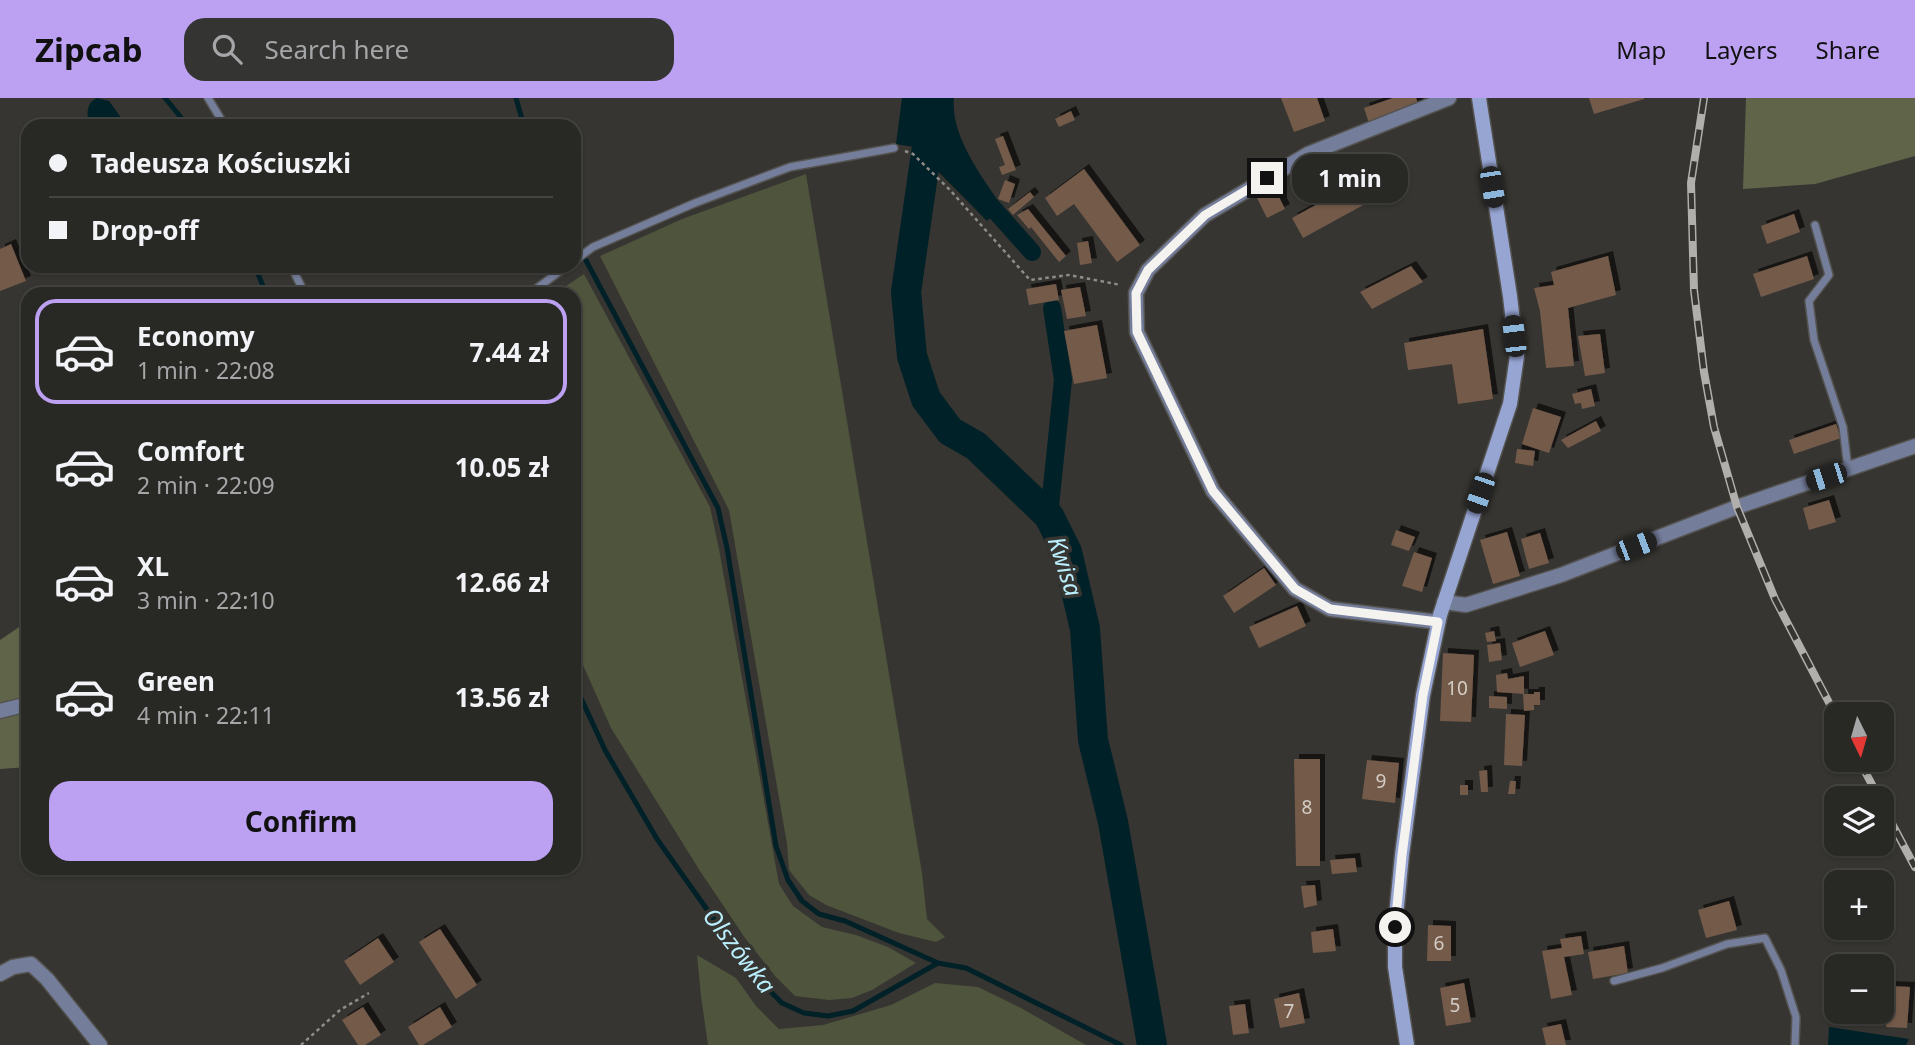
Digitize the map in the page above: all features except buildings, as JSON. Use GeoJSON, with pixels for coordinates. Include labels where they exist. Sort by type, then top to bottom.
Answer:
{"type":"FeatureCollection","features":[{"type":"Feature","properties":{"kind":"main road"},"geometry":{"type":"LineString","coordinates":[[1407,1045],[1395,967],[1396,908],[1423,695],[1438,622],[1510,404],[1517,356],[1479,98]]}},
{"type":"Feature","properties":{"kind":"street"},"geometry":{"type":"LineString","coordinates":[[1438,622],[1330,609],[1295,589],[1213,491],[1137,332],[1136,293],[1148,270],[1205,215],[1308,154],[1449,98]]}},
{"type":"Feature","properties":{"kind":"street"},"geometry":{"type":"LineString","coordinates":[[1444,602],[1466,605],[1548,579],[1737,507],[1915,446]]}},
{"type":"Feature","properties":{"kind":"street"},"geometry":{"type":"LineString","coordinates":[[0,712],[21,706]]}},
{"type":"Feature","properties":{"kind":"street"},"geometry":{"type":"LineString","coordinates":[[0,974],[13,967],[32,964],[100,1045]]}},
{"type":"Feature","properties":{"kind":"lane"},"geometry":{"type":"LineString","coordinates":[[208,98],[221,119]]}},
{"type":"Feature","properties":{"kind":"lane"},"geometry":{"type":"LineString","coordinates":[[581,256],[589,250],[695,202],[790,167],[894,148]]}},
{"type":"Feature","properties":{"kind":"lane"},"geometry":{"type":"LineString","coordinates":[[1815,225],[1829,275],[1809,301],[1814,340],[1843,427],[1848,470]]}},
{"type":"Feature","properties":{"kind":"lane"},"geometry":{"type":"LineString","coordinates":[[538,287],[558,273]]}},
{"type":"Feature","properties":{"kind":"lane"},"geometry":{"type":"LineString","coordinates":[[1614,981],[1662,968],[1727,944],[1765,938],[1781,970],[1796,1017],[1795,1045]]}},
{"type":"Feature","properties":{"kind":"path"},"geometry":{"type":"LineString","coordinates":[[894,148],[913,154],[950,190],[1030,280],[1069,275],[1138,289]]}},
{"type":"Feature","properties":{"kind":"path"},"geometry":{"type":"LineString","coordinates":[[301,1045],[340,1010],[369,993]]}},
{"type":"Feature","properties":{"kind":"green space"},"geometry":{"type":"Polygon","coordinates":[[[1746,98],[1915,98],[1915,156],[1815,184],[1743,189],[1746,98]]]}},
{"type":"Feature","properties":{"kind":"green space"},"geometry":{"type":"Polygon","coordinates":[[[806,174],[922,873],[927,919],[945,937],[936,942],[899,933],[826,905],[809,895],[789,870],[787,844],[729,510],[600,256],[682,219],[806,174]]]}},
{"type":"Feature","properties":{"kind":"green space"},"geometry":{"type":"Polygon","coordinates":[[[584,274],[710,507],[779,884],[793,906],[822,927],[856,935],[888,947],[916,963],[872,990],[852,998],[829,1000],[795,996],[775,976],[745,938],[700,871],[611,728],[581,661],[581,287],[564,287],[584,274]]]}},
{"type":"Feature","properties":{"kind":"green space"},"geometry":{"type":"Polygon","coordinates":[[[21,626],[21,768],[0,769],[0,640],[21,626]]]}},
{"type":"Feature","properties":{"kind":"green space"},"geometry":{"type":"Polygon","coordinates":[[[697,955],[736,978],[756,1006],[779,1029],[823,1025],[891,1005],[935,983],[978,987],[1086,1045],[708,1045],[697,955]]]}},
{"type":"Feature","properties":{"kind":"water"},"geometry":{"type":"Polygon","coordinates":[[[97,98],[109,101],[122,119],[88,119],[91,103],[97,98]]]}},
{"type":"Feature","properties":{"kind":"water"},"geometry":{"type":"Polygon","coordinates":[[[902,98],[954,98],[954,112],[962,141],[1002,207],[987,221],[914,147],[896,144],[902,98]]]}},
{"type":"Feature","properties":{"kind":"water"},"geometry":{"type":"Polygon","coordinates":[[[1829,1027],[1909,1039],[1906,1045],[1828,1045],[1829,1027]]]}},
{"type":"Feature","properties":{"kind":"waterway","name":"Olszówka"},"geometry":{"type":"LineString","coordinates":[[165,98],[182,119]]}},
{"type":"Feature","properties":{"kind":"waterway"},"geometry":{"type":"LineString","coordinates":[[516,98],[522,119]]}},
{"type":"Feature","properties":{"kind":"waterway","name":"Kwisa"},"geometry":{"type":"LineString","coordinates":[[934,98],[906,292],[912,356],[926,399],[950,431],[976,446],[1049,516],[1067,552],[1085,629],[1093,740],[1113,822],[1152,1045]]}},
{"type":"Feature","properties":{"kind":"waterway"},"geometry":{"type":"LineString","coordinates":[[982,196],[1032,252]]}},
{"type":"Feature","properties":{"kind":"waterway"},"geometry":{"type":"LineString","coordinates":[[581,251],[718,508],[727,548],[776,846],[788,880],[802,901],[819,914],[845,921],[938,963]]}},
{"type":"Feature","properties":{"kind":"waterway","name":"Olszówka"},"geometry":{"type":"LineString","coordinates":[[258,273],[263,287]]}},
{"type":"Feature","properties":{"kind":"waterway"},"geometry":{"type":"LineString","coordinates":[[1049,516],[1063,380],[1052,308]]}},
{"type":"Feature","properties":{"kind":"waterway","name":"Olszówka"},"geometry":{"type":"LineString","coordinates":[[581,698],[605,750],[657,839],[752,973],[782,1003],[804,1013],[828,1016],[853,1011],[938,963],[966,968],[1121,1045]]}},
{"type":"Feature","properties":{"kind":"railway"},"geometry":{"type":"LineString","coordinates":[[1704,98],[1691,183],[1694,290],[1714,427],[1737,507],[1775,599],[1829,702]]}},
{"type":"Feature","properties":{"kind":"railway"},"geometry":{"type":"LineString","coordinates":[[1865,772],[1873,786]]}},
{"type":"Feature","properties":{"kind":"railway"},"geometry":{"type":"LineString","coordinates":[[1894,827],[1915,867]]}},
{"type":"Feature","properties":{"kind":"route"},"geometry":{"type":"LineString","coordinates":[[1267,178],[1205,215],[1148,270],[1136,293],[1137,332],[1213,491],[1295,589],[1330,609],[1438,622],[1423,695],[1395,927]]}}]}
